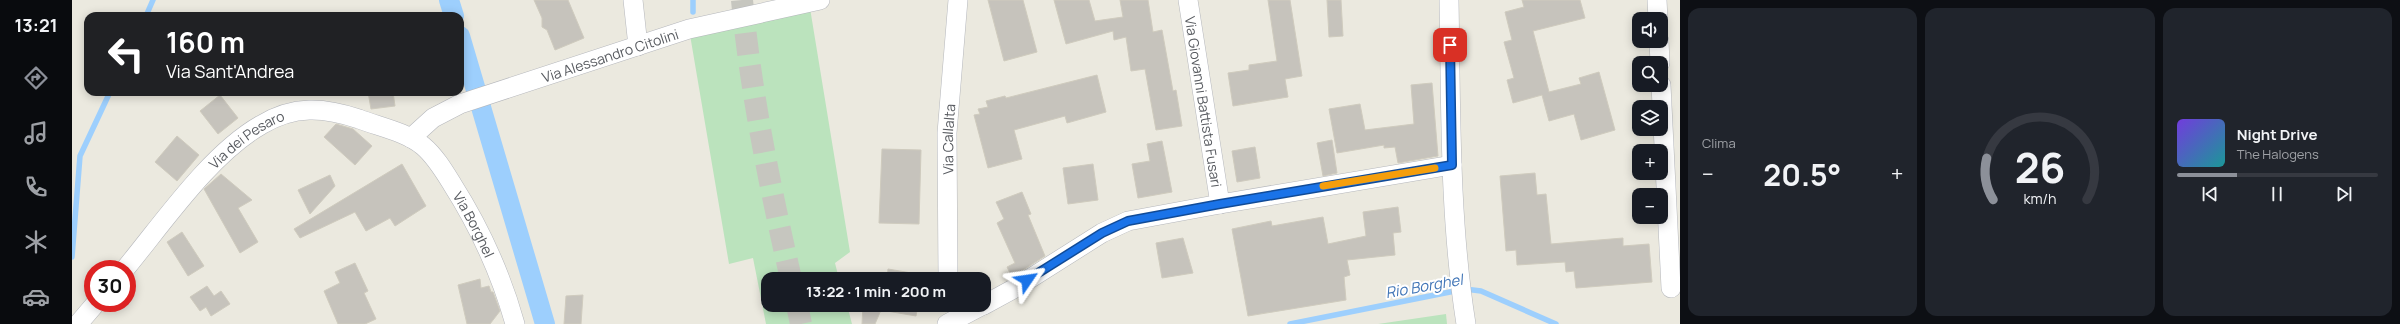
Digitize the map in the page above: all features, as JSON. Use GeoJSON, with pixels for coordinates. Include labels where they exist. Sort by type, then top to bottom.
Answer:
{"type":"FeatureCollection","features":[{"type":"Feature","properties":{"kind":"street"},"geometry":{"type":"LineString","coordinates":[[633,0],[638,46]]}},
{"type":"Feature","properties":{"kind":"street","name":"Via Alessandro Citolini"},"geometry":{"type":"LineString","coordinates":[[412,138],[433,118],[460,104],[490,96],[689,29],[820,0]]}},
{"type":"Feature","properties":{"kind":"street","name":"Via Callalta"},"geometry":{"type":"LineString","coordinates":[[948,272],[947,133],[958,0]]}},
{"type":"Feature","properties":{"kind":"street","name":"Via Giovanni Battista Fusari"},"geometry":{"type":"LineString","coordinates":[[1188,0],[1220,204]]}},
{"type":"Feature","properties":{"kind":"street"},"geometry":{"type":"LineString","coordinates":[[1449,0],[1452,165],[1460,290],[1466,324]]}},
{"type":"Feature","properties":{"kind":"street"},"geometry":{"type":"LineString","coordinates":[[1658,0],[1658,12]]}},
{"type":"Feature","properties":{"kind":"street"},"geometry":{"type":"LineString","coordinates":[[1661,92],[1671,288]]}},
{"type":"Feature","properties":{"kind":"street","name":"Via dei Pesaro"},"geometry":{"type":"LineString","coordinates":[[132,260],[213,163],[236,142],[262,124],[292,113],[325,109],[339,112],[412,138]]}},
{"type":"Feature","properties":{"kind":"street","name":"Via Borghel"},"geometry":{"type":"LineString","coordinates":[[412,138],[434,158],[464,203],[497,269],[515,324]]}},
{"type":"Feature","properties":{"kind":"street"},"geometry":{"type":"LineString","coordinates":[[991,301],[1116,226],[1144,217],[1452,165]]}},
{"type":"Feature","properties":{"kind":"street"},"geometry":{"type":"LineString","coordinates":[[78,324],[88,312]]}},
{"type":"Feature","properties":{"kind":"street"},"geometry":{"type":"LineString","coordinates":[[951,316],[963,312]]}},
{"type":"Feature","properties":{"kind":"green space"},"geometry":{"type":"Polygon","coordinates":[[[809,2],[850,252],[835,263],[837,272],[761,272],[761,299],[753,258],[729,264],[689,29],[809,2]]]}},
{"type":"Feature","properties":{"kind":"green space"},"geometry":{"type":"Polygon","coordinates":[[[764,312],[849,312],[852,324],[766,324],[764,312]]]}},
{"type":"Feature","properties":{"kind":"green space"},"geometry":{"type":"Polygon","coordinates":[[[1446,314],[1447,324],[1378,324],[1446,314]]]}},
{"type":"Feature","properties":{"kind":"building"},"geometry":{"type":"Polygon","coordinates":[[[534,0],[568,0],[584,38],[555,50],[547,30],[542,27],[542,18],[534,0]]]}},
{"type":"Feature","properties":{"kind":"building"},"geometry":{"type":"Polygon","coordinates":[[[988,0],[1023,0],[1037,52],[1004,61],[988,0]]]}},
{"type":"Feature","properties":{"kind":"building"},"geometry":{"type":"Polygon","coordinates":[[[1054,0],[1089,0],[1095,21],[1123,17],[1120,0],[1148,0],[1153,32],[1162,30],[1173,91],[1176,90],[1182,126],[1156,130],[1145,69],[1131,71],[1126,37],[1114,40],[1113,31],[1066,44],[1054,0]]]}},
{"type":"Feature","properties":{"kind":"building"},"geometry":{"type":"Polygon","coordinates":[[[1268,0],[1290,0],[1302,76],[1285,79],[1288,97],[1233,106],[1228,73],[1249,70],[1249,65],[1277,61],[1268,0]]]}},
{"type":"Feature","properties":{"kind":"building"},"geometry":{"type":"Polygon","coordinates":[[[1327,0],[1341,0],[1343,36],[1329,37],[1327,0]]]}},
{"type":"Feature","properties":{"kind":"building"},"geometry":{"type":"Polygon","coordinates":[[[1522,0],[1580,0],[1585,18],[1533,31],[1549,92],[1581,84],[1579,78],[1599,72],[1615,130],[1581,140],[1574,114],[1549,121],[1542,95],[1513,103],[1507,80],[1514,78],[1504,42],[1512,40],[1505,12],[1524,7],[1522,0]]]}},
{"type":"Feature","properties":{"kind":"building"},"geometry":{"type":"Polygon","coordinates":[[[1097,75],[1106,112],[1067,123],[1065,116],[1014,130],[1022,159],[988,168],[974,115],[980,114],[978,109],[988,107],[986,101],[1005,96],[1006,98],[1097,75]]]}},
{"type":"Feature","properties":{"kind":"building"},"geometry":{"type":"Polygon","coordinates":[[[1432,83],[1438,156],[1398,163],[1395,147],[1384,148],[1384,145],[1337,153],[1329,109],[1360,104],[1365,130],[1414,124],[1411,85],[1432,83]]]}},
{"type":"Feature","properties":{"kind":"building"},"geometry":{"type":"Polygon","coordinates":[[[221,96],[238,118],[218,134],[200,111],[221,96]]]}},
{"type":"Feature","properties":{"kind":"building"},"geometry":{"type":"Polygon","coordinates":[[[369,96],[394,96],[395,106],[371,109],[369,96]]]}},
{"type":"Feature","properties":{"kind":"building"},"geometry":{"type":"Polygon","coordinates":[[[336,124],[353,129],[372,146],[355,165],[324,137],[336,124]]]}},
{"type":"Feature","properties":{"kind":"building"},"geometry":{"type":"Polygon","coordinates":[[[177,136],[199,155],[177,181],[155,162],[177,136]]]}},
{"type":"Feature","properties":{"kind":"building"},"geometry":{"type":"Polygon","coordinates":[[[1332,140],[1337,173],[1323,176],[1317,143],[1332,140]]]}},
{"type":"Feature","properties":{"kind":"building"},"geometry":{"type":"Polygon","coordinates":[[[1162,141],[1172,192],[1138,198],[1132,164],[1150,161],[1147,144],[1162,141]]]}},
{"type":"Feature","properties":{"kind":"building"},"geometry":{"type":"Polygon","coordinates":[[[1255,147],[1260,178],[1237,182],[1232,151],[1255,147]]]}},
{"type":"Feature","properties":{"kind":"building"},"geometry":{"type":"Polygon","coordinates":[[[882,149],[921,150],[919,224],[879,223],[882,149]]]}},
{"type":"Feature","properties":{"kind":"building"},"geometry":{"type":"Polygon","coordinates":[[[402,164],[426,206],[395,226],[390,218],[366,231],[355,212],[300,238],[294,229],[402,164]]]}},
{"type":"Feature","properties":{"kind":"building"},"geometry":{"type":"Polygon","coordinates":[[[1093,164],[1098,200],[1068,204],[1063,168],[1093,164]]]}},
{"type":"Feature","properties":{"kind":"building"},"geometry":{"type":"Polygon","coordinates":[[[1535,173],[1537,195],[1546,194],[1551,244],[1623,238],[1623,246],[1649,244],[1652,282],[1576,288],[1574,271],[1566,272],[1565,262],[1517,265],[1516,250],[1506,251],[1500,176],[1535,173]]]}},
{"type":"Feature","properties":{"kind":"building"},"geometry":{"type":"Polygon","coordinates":[[[221,174],[252,200],[238,208],[258,242],[240,253],[204,189],[221,174]]]}},
{"type":"Feature","properties":{"kind":"building"},"geometry":{"type":"Polygon","coordinates":[[[330,175],[335,186],[310,214],[298,190],[330,175]]]}},
{"type":"Feature","properties":{"kind":"building"},"geometry":{"type":"Polygon","coordinates":[[[1022,192],[1031,214],[1028,215],[1045,256],[1012,277],[1007,267],[1015,263],[997,223],[1004,219],[996,202],[1022,192]]]}},
{"type":"Feature","properties":{"kind":"building"},"geometry":{"type":"Polygon","coordinates":[[[1398,207],[1401,232],[1393,233],[1395,255],[1347,260],[1350,275],[1344,277],[1346,300],[1248,316],[1232,229],[1271,221],[1272,226],[1323,217],[1328,244],[1366,236],[1363,212],[1398,207]]]}},
{"type":"Feature","properties":{"kind":"building"},"geometry":{"type":"Polygon","coordinates":[[[182,232],[204,266],[188,276],[167,242],[182,232]]]}},
{"type":"Feature","properties":{"kind":"building"},"geometry":{"type":"Polygon","coordinates":[[[1183,238],[1193,273],[1162,278],[1156,243],[1183,238]]]}},
{"type":"Feature","properties":{"kind":"building"},"geometry":{"type":"Polygon","coordinates":[[[355,263],[368,291],[364,293],[376,319],[365,324],[338,324],[324,291],[340,283],[335,272],[355,263]]]}},
{"type":"Feature","properties":{"kind":"building"},"geometry":{"type":"Polygon","coordinates":[[[888,269],[906,272],[888,272],[888,269]]]}},
{"type":"Feature","properties":{"kind":"building"},"geometry":{"type":"Polygon","coordinates":[[[480,279],[481,288],[489,286],[491,292],[493,292],[500,311],[490,324],[467,324],[458,285],[480,279]]]}},
{"type":"Feature","properties":{"kind":"building"},"geometry":{"type":"Polygon","coordinates":[[[207,286],[214,296],[221,291],[230,304],[211,316],[206,307],[200,311],[190,297],[207,286]]]}},
{"type":"Feature","properties":{"kind":"building"},"geometry":{"type":"Polygon","coordinates":[[[583,295],[581,324],[564,324],[566,296],[583,295]]]}},
{"type":"Feature","properties":{"kind":"building"},"geometry":{"type":"Polygon","coordinates":[[[863,312],[880,312],[875,324],[862,324],[863,312]]]}},
{"type":"Feature","properties":{"kind":"building"},"geometry":{"type":"Polygon","coordinates":[[[893,312],[917,312],[916,316],[893,312]]]}},
{"type":"Feature","properties":{"kind":"waterway"},"geometry":{"type":"LineString","coordinates":[[148,12],[153,0]]}},
{"type":"Feature","properties":{"kind":"waterway"},"geometry":{"type":"LineString","coordinates":[[449,0],[453,12]]}},
{"type":"Feature","properties":{"kind":"waterway"},"geometry":{"type":"LineString","coordinates":[[693,0],[693,12]]}},
{"type":"Feature","properties":{"kind":"waterway"},"geometry":{"type":"LineString","coordinates":[[464,50],[545,324]]}},
{"type":"Feature","properties":{"kind":"waterway"},"geometry":{"type":"LineString","coordinates":[[72,257],[80,156],[108,96]]}},
{"type":"Feature","properties":{"kind":"waterway","name":"Rio Borghel"},"geometry":{"type":"LineString","coordinates":[[1290,324],[1465,289],[1481,291],[1556,324]]}},
{"type":"Feature","properties":{"kind":"tunnel"},"geometry":{"type":"LineString","coordinates":[[742,0],[750,70],[762,140],[789,272]]}},
{"type":"Feature","properties":{"kind":"tunnel"},"geometry":{"type":"LineString","coordinates":[[798,312],[801,324]]}},
{"type":"Feature","properties":{"kind":"slow traffic"},"geometry":{"type":"LineString","coordinates":[[1323,186],[1435,168]]}},
{"type":"Feature","properties":{"kind":"route"},"geometry":{"type":"LineString","coordinates":[[1027,280],[1102,233],[1128,221],[1144,217],[1452,165],[1450,45]]}}]}
